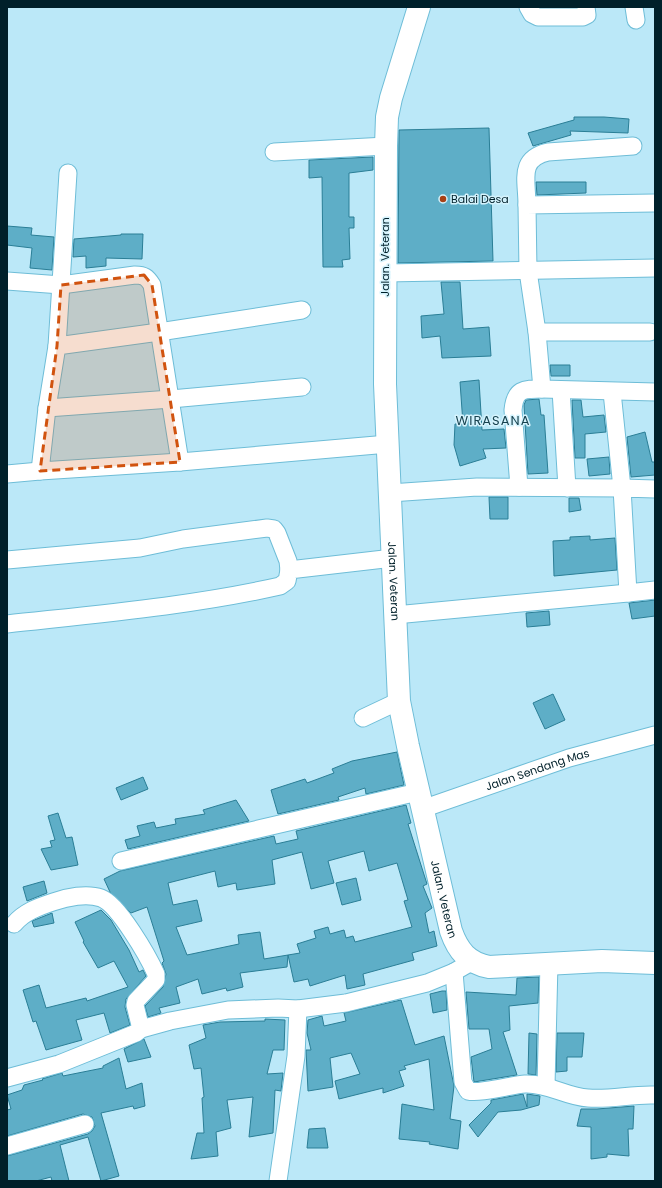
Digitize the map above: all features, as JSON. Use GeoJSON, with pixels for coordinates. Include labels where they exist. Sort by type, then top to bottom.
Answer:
{"type":"FeatureCollection","features":[{"type":"Feature","properties":{"kind":"street","name":"Jalan. Veteran"},"geometry":{"type":"LineString","coordinates":[[419,7],[391,98],[387,117],[384,273],[385,384],[399,701],[420,801],[451,931],[459,950],[465,957],[480,965],[500,967],[602,961],[655,963]]}},
{"type":"Feature","properties":{"kind":"street"},"geometry":{"type":"LineString","coordinates":[[528,7],[532,14],[538,17],[587,16],[586,7]]}},
{"type":"Feature","properties":{"kind":"street"},"geometry":{"type":"LineString","coordinates":[[274,152],[386,146]]}},
{"type":"Feature","properties":{"kind":"street"},"geometry":{"type":"LineString","coordinates":[[542,389],[537,332],[528,271],[527,166],[533,157],[538,154],[548,152],[633,146]]}},
{"type":"Feature","properties":{"kind":"street"},"geometry":{"type":"LineString","coordinates":[[40,471],[47,408],[58,346],[68,173]]}},
{"type":"Feature","properties":{"kind":"street"},"geometry":{"type":"LineString","coordinates":[[527,205],[654,203]]}},
{"type":"Feature","properties":{"kind":"street"},"geometry":{"type":"LineString","coordinates":[[384,273],[655,268]]}},
{"type":"Feature","properties":{"kind":"street"},"geometry":{"type":"LineString","coordinates":[[7,281],[61,285],[144,275],[152,284],[180,462]]}},
{"type":"Feature","properties":{"kind":"street"},"geometry":{"type":"LineString","coordinates":[[58,346],[302,310]]}},
{"type":"Feature","properties":{"kind":"street"},"geometry":{"type":"LineString","coordinates":[[537,332],[650,332]]}},
{"type":"Feature","properties":{"kind":"street"},"geometry":{"type":"LineString","coordinates":[[47,408],[171,400],[302,387]]}},
{"type":"Feature","properties":{"kind":"street"},"geometry":{"type":"LineString","coordinates":[[519,487],[513,410],[514,398],[519,392],[529,389],[655,392]]}},
{"type":"Feature","properties":{"kind":"street"},"geometry":{"type":"LineString","coordinates":[[561,390],[567,488]]}},
{"type":"Feature","properties":{"kind":"street"},"geometry":{"type":"LineString","coordinates":[[612,392],[622,488],[628,593]]}},
{"type":"Feature","properties":{"kind":"street"},"geometry":{"type":"LineString","coordinates":[[7,474],[180,462],[388,444]]}},
{"type":"Feature","properties":{"kind":"street"},"geometry":{"type":"LineString","coordinates":[[390,493],[477,487],[655,489]]}},
{"type":"Feature","properties":{"kind":"street"},"geometry":{"type":"LineString","coordinates":[[7,560],[140,548],[183,540],[267,528],[274,530],[277,533],[288,561],[289,570],[287,581],[283,584],[262,590],[107,614],[7,624]]}},
{"type":"Feature","properties":{"kind":"street"},"geometry":{"type":"LineString","coordinates":[[289,570],[393,558]]}},
{"type":"Feature","properties":{"kind":"street"},"geometry":{"type":"LineString","coordinates":[[395,615],[655,590]]}},
{"type":"Feature","properties":{"kind":"street"},"geometry":{"type":"LineString","coordinates":[[363,718],[399,701]]}},
{"type":"Feature","properties":{"kind":"street","name":"Jalan Sendang Mas"},"geometry":{"type":"LineString","coordinates":[[121,861],[420,801],[655,735]]}},
{"type":"Feature","properties":{"kind":"street"},"geometry":{"type":"LineString","coordinates":[[14,924],[26,913],[61,899],[85,896],[100,898],[110,902],[127,925],[156,974],[156,980],[136,1001],[135,1005],[141,1029]]}},
{"type":"Feature","properties":{"kind":"street"},"geometry":{"type":"LineString","coordinates":[[7,1078],[74,1058],[141,1029],[194,1016],[228,1010],[278,1008],[298,1009],[346,1003],[427,983],[454,972],[473,961]]}},
{"type":"Feature","properties":{"kind":"street"},"geometry":{"type":"LineString","coordinates":[[546,1086],[549,963]]}},
{"type":"Feature","properties":{"kind":"street"},"geometry":{"type":"LineString","coordinates":[[454,972],[464,1087],[468,1090],[476,1092],[495,1087],[526,1084],[546,1086],[586,1098],[655,1095]]}},
{"type":"Feature","properties":{"kind":"street"},"geometry":{"type":"LineString","coordinates":[[279,1176],[296,1056],[298,1009]]}},
{"type":"Feature","properties":{"kind":"street"},"geometry":{"type":"LineString","coordinates":[[7,1146],[85,1124]]}},
{"type":"Feature","properties":{"kind":"highlighted area"},"geometry":{"type":"Polygon","coordinates":[[[144,275],[152,285],[180,462],[40,471],[57,346],[61,285],[144,275]]]}},
{"type":"Feature","properties":{"kind":"building"},"geometry":{"type":"Polygon","coordinates":[[[574,117],[629,119],[628,133],[570,131],[571,135],[533,146],[528,133],[574,120],[574,117]]]}},
{"type":"Feature","properties":{"kind":"building","name":"Balai Desa"},"geometry":{"type":"Polygon","coordinates":[[[489,128],[493,261],[398,263],[399,130],[489,128]]]}},
{"type":"Feature","properties":{"kind":"building"},"geometry":{"type":"Polygon","coordinates":[[[373,157],[373,170],[349,173],[349,217],[354,217],[354,228],[349,228],[350,259],[342,260],[343,267],[323,267],[322,177],[309,178],[309,160],[373,157]]]}},
{"type":"Feature","properties":{"kind":"building"},"geometry":{"type":"Polygon","coordinates":[[[536,182],[586,182],[586,193],[537,195],[536,182]]]}},
{"type":"Feature","properties":{"kind":"building"},"geometry":{"type":"Polygon","coordinates":[[[7,226],[32,228],[31,235],[54,237],[52,270],[30,268],[32,248],[7,245],[7,226]]]}},
{"type":"Feature","properties":{"kind":"building"},"geometry":{"type":"Polygon","coordinates":[[[121,234],[143,234],[142,259],[106,258],[106,266],[86,268],[86,256],[73,257],[74,239],[121,234]]]}},
{"type":"Feature","properties":{"kind":"building"},"geometry":{"type":"Polygon","coordinates":[[[441,282],[460,282],[463,329],[489,327],[491,356],[442,358],[440,336],[422,338],[421,316],[444,314],[441,282]]]}},
{"type":"Feature","properties":{"kind":"building"},"geometry":{"type":"Polygon","coordinates":[[[550,365],[570,365],[570,376],[551,376],[550,365]]]}},
{"type":"Feature","properties":{"kind":"building"},"geometry":{"type":"Polygon","coordinates":[[[479,380],[482,430],[504,429],[506,448],[483,449],[486,458],[460,466],[454,445],[455,424],[463,424],[460,382],[479,380]]]}},
{"type":"Feature","properties":{"kind":"building"},"geometry":{"type":"Polygon","coordinates":[[[539,399],[541,415],[544,415],[548,473],[528,474],[524,405],[526,400],[539,399]]]}},
{"type":"Feature","properties":{"kind":"building"},"geometry":{"type":"Polygon","coordinates":[[[572,400],[581,400],[583,417],[604,415],[606,432],[585,434],[585,458],[575,458],[572,400]]]}},
{"type":"Feature","properties":{"kind":"building"},"geometry":{"type":"Polygon","coordinates":[[[645,432],[652,462],[655,462],[655,475],[631,477],[627,437],[645,432]]]}},
{"type":"Feature","properties":{"kind":"building"},"geometry":{"type":"Polygon","coordinates":[[[609,457],[610,474],[589,476],[587,459],[609,457]]]}},
{"type":"Feature","properties":{"kind":"building"},"geometry":{"type":"Polygon","coordinates":[[[489,497],[508,497],[508,519],[490,519],[489,497]]]}},
{"type":"Feature","properties":{"kind":"building"},"geometry":{"type":"Polygon","coordinates":[[[569,498],[579,498],[581,510],[569,512],[569,498]]]}},
{"type":"Feature","properties":{"kind":"building"},"geometry":{"type":"Polygon","coordinates":[[[590,536],[590,540],[615,538],[617,570],[554,576],[553,541],[570,540],[570,537],[590,536]]]}},
{"type":"Feature","properties":{"kind":"building"},"geometry":{"type":"Polygon","coordinates":[[[655,600],[655,616],[632,619],[629,603],[655,600]]]}},
{"type":"Feature","properties":{"kind":"building"},"geometry":{"type":"Polygon","coordinates":[[[549,611],[550,625],[527,627],[526,613],[549,611]]]}},
{"type":"Feature","properties":{"kind":"building"},"geometry":{"type":"Polygon","coordinates":[[[553,694],[565,720],[545,729],[533,703],[553,694]]]}},
{"type":"Feature","properties":{"kind":"building"},"geometry":{"type":"Polygon","coordinates":[[[397,752],[404,785],[366,794],[365,788],[338,797],[339,800],[278,814],[271,790],[305,779],[307,783],[334,773],[332,769],[352,761],[397,752]]]}},
{"type":"Feature","properties":{"kind":"building"},"geometry":{"type":"Polygon","coordinates":[[[143,777],[148,789],[121,800],[116,788],[143,777]]]}},
{"type":"Feature","properties":{"kind":"building"},"geometry":{"type":"Polygon","coordinates":[[[236,800],[249,821],[128,849],[125,840],[140,836],[137,826],[154,822],[156,828],[176,824],[175,819],[205,814],[203,810],[236,800]]]}},
{"type":"Feature","properties":{"kind":"building"},"geometry":{"type":"Polygon","coordinates":[[[406,805],[411,823],[408,824],[427,884],[423,886],[432,908],[425,913],[429,933],[434,931],[437,946],[412,953],[414,960],[363,974],[365,985],[347,989],[345,975],[310,986],[308,979],[294,982],[288,955],[287,967],[240,973],[243,987],[227,991],[226,988],[202,994],[198,979],[176,987],[180,1003],[159,1008],[161,1013],[148,1017],[145,1006],[163,987],[166,974],[162,963],[164,961],[147,907],[131,913],[110,892],[104,879],[120,871],[274,836],[276,844],[298,839],[296,831],[406,805]],[[364,851],[328,861],[334,883],[311,889],[302,852],[272,860],[275,884],[237,890],[236,883],[218,887],[215,871],[168,883],[173,905],[197,900],[202,921],[176,927],[187,955],[239,944],[238,935],[260,932],[264,959],[300,953],[297,944],[316,938],[314,931],[328,927],[330,934],[344,930],[346,938],[353,936],[355,942],[412,927],[404,901],[408,900],[397,863],[369,871],[364,851]]]}},
{"type":"Feature","properties":{"kind":"building"},"geometry":{"type":"Polygon","coordinates":[[[58,813],[66,838],[72,837],[78,865],[51,870],[41,849],[52,847],[50,841],[55,840],[48,816],[58,813]]]}},
{"type":"Feature","properties":{"kind":"building"},"geometry":{"type":"Polygon","coordinates":[[[356,878],[361,900],[342,905],[336,883],[356,878]]]}},
{"type":"Feature","properties":{"kind":"building"},"geometry":{"type":"Polygon","coordinates":[[[44,881],[47,893],[27,901],[23,887],[44,881]]]}},
{"type":"Feature","properties":{"kind":"building"},"geometry":{"type":"Polygon","coordinates":[[[101,910],[111,920],[129,950],[139,972],[143,970],[146,976],[126,999],[125,1007],[130,1025],[110,1033],[104,1013],[76,1020],[82,1040],[46,1050],[36,1021],[33,1022],[23,990],[39,985],[46,1008],[86,998],[87,1001],[128,987],[114,961],[98,968],[83,942],[84,941],[75,922],[101,910]]]}},
{"type":"Feature","properties":{"kind":"building"},"geometry":{"type":"Polygon","coordinates":[[[52,913],[54,923],[34,927],[32,921],[52,913]]]}},
{"type":"Feature","properties":{"kind":"building"},"geometry":{"type":"Polygon","coordinates":[[[539,977],[538,1003],[509,1006],[510,1030],[503,1032],[517,1075],[474,1082],[471,1057],[492,1049],[489,1029],[469,1029],[466,992],[516,995],[517,978],[539,977]]]}},
{"type":"Feature","properties":{"kind":"building"},"geometry":{"type":"Polygon","coordinates":[[[446,991],[447,1010],[433,1013],[430,994],[446,991]]]}},
{"type":"Feature","properties":{"kind":"building"},"geometry":{"type":"Polygon","coordinates":[[[401,1000],[415,1045],[444,1036],[454,1086],[450,1119],[461,1121],[458,1149],[429,1144],[430,1142],[399,1139],[402,1104],[434,1110],[429,1059],[404,1066],[406,1069],[399,1071],[404,1086],[383,1093],[383,1088],[339,1099],[335,1081],[360,1074],[351,1053],[330,1058],[333,1087],[308,1091],[306,1050],[311,1050],[307,1033],[308,1020],[322,1016],[324,1026],[346,1021],[344,1013],[401,1000]]]}},
{"type":"Feature","properties":{"kind":"building"},"geometry":{"type":"Polygon","coordinates":[[[265,1019],[285,1020],[284,1050],[273,1050],[267,1074],[283,1073],[281,1091],[275,1090],[273,1133],[249,1137],[253,1097],[227,1100],[231,1128],[216,1132],[218,1156],[191,1159],[197,1133],[204,1133],[202,1098],[204,1097],[201,1068],[194,1069],[189,1045],[206,1038],[203,1025],[220,1022],[265,1021],[265,1019]]]}},
{"type":"Feature","properties":{"kind":"building"},"geometry":{"type":"Polygon","coordinates":[[[529,1033],[537,1034],[536,1075],[528,1074],[529,1033]]]}},
{"type":"Feature","properties":{"kind":"building"},"geometry":{"type":"Polygon","coordinates":[[[557,1033],[584,1033],[582,1057],[567,1057],[567,1071],[556,1072],[557,1033]]]}},
{"type":"Feature","properties":{"kind":"building"},"geometry":{"type":"Polygon","coordinates":[[[144,1039],[151,1057],[128,1062],[124,1049],[144,1039]]]}},
{"type":"Feature","properties":{"kind":"building"},"geometry":{"type":"Polygon","coordinates":[[[119,1058],[126,1089],[142,1083],[145,1106],[134,1109],[133,1106],[101,1113],[119,1176],[101,1181],[88,1137],[60,1145],[69,1181],[52,1181],[51,1177],[36,1181],[7,1181],[7,1156],[88,1134],[95,1126],[92,1117],[83,1114],[7,1136],[7,1110],[11,1109],[7,1095],[22,1090],[24,1085],[62,1073],[63,1076],[103,1068],[103,1066],[119,1058]]]}},
{"type":"Feature","properties":{"kind":"building"},"geometry":{"type":"Polygon","coordinates":[[[523,1094],[527,1107],[527,1094],[540,1096],[539,1105],[521,1110],[498,1112],[478,1137],[469,1125],[491,1103],[491,1100],[523,1094]]]}},
{"type":"Feature","properties":{"kind":"building"},"geometry":{"type":"Polygon","coordinates":[[[634,1106],[633,1129],[628,1129],[629,1156],[607,1154],[607,1157],[591,1159],[591,1127],[577,1126],[581,1109],[634,1106]]]}},
{"type":"Feature","properties":{"kind":"building"},"geometry":{"type":"Polygon","coordinates":[[[325,1128],[328,1148],[307,1148],[309,1129],[325,1128]]]}},
{"type":"Feature","properties":{"kind":"place","name":"Balai Desa"},"geometry":{"type":"Point","coordinates":[443,199]}},
{"type":"Feature","properties":{"kind":"district","name":"WIRASANA"},"geometry":{"type":"Point","coordinates":[493,420]}}]}
